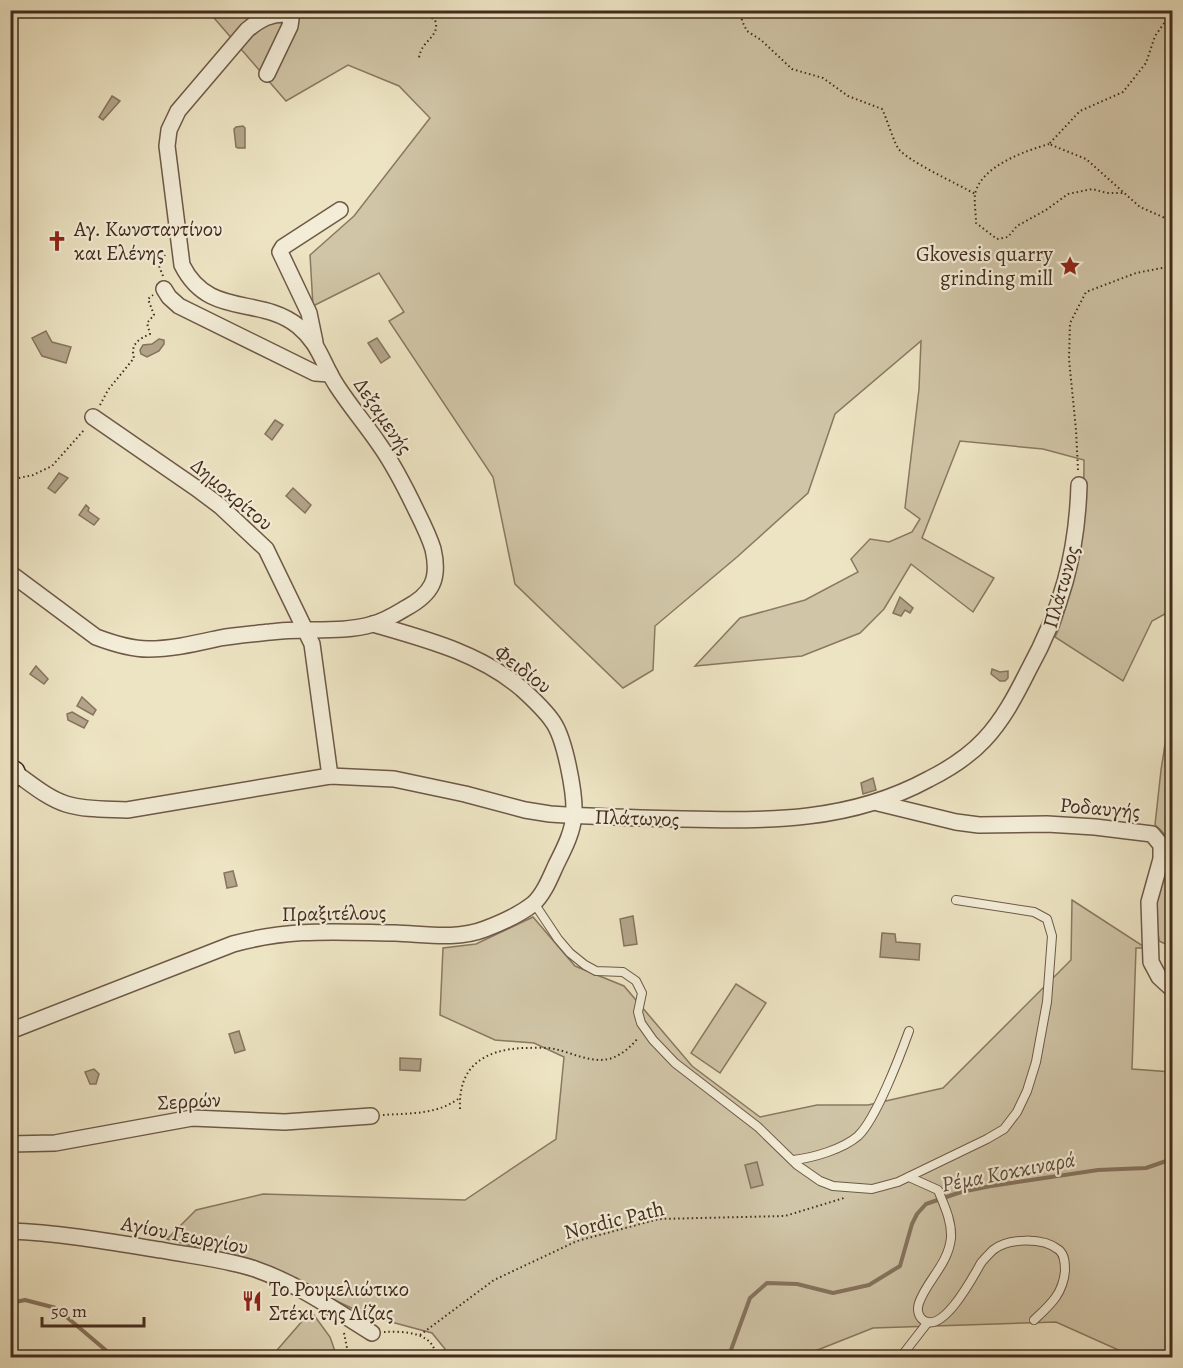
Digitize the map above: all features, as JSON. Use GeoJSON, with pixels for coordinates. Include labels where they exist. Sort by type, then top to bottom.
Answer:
{"type":"FeatureCollection","features":[{"type":"Feature","properties":{"kind":"street","name":"Δεξαμενής"},"geometry":{"type":"LineString","coordinates":[[10,573],[96,637],[126,646],[147,649],[284,630],[334,630],[373,624],[418,602],[427,594],[435,578],[433,550],[424,525],[381,447],[330,374],[315,342],[298,326],[279,315],[267,310],[224,302],[208,295],[187,275],[182,265],[167,146],[169,130],[178,111],[247,30],[258,20],[272,15],[288,15],[291,19],[290,26],[267,74]]}},
{"type":"Feature","properties":{"kind":"street"},"geometry":{"type":"LineString","coordinates":[[315,342],[309,313],[280,252],[283,247],[340,210]]}},
{"type":"Feature","properties":{"kind":"street"},"geometry":{"type":"LineString","coordinates":[[164,290],[179,306],[315,373],[330,374]]}},
{"type":"Feature","properties":{"kind":"street","name":"Δημοκρίτου"},"geometry":{"type":"LineString","coordinates":[[93,417],[204,494],[266,549],[312,644],[330,776]]}},
{"type":"Feature","properties":{"kind":"street","name":"Πλάτωνος"},"geometry":{"type":"LineString","coordinates":[[12,774],[68,805],[127,810],[330,776],[394,779],[525,810],[574,815],[768,819],[840,812],[878,803],[928,780],[967,755],[984,740],[1010,705],[1039,652],[1062,600],[1075,544],[1079,485]]}},
{"type":"Feature","properties":{"kind":"street","name":"Φειδίου"},"geometry":{"type":"LineString","coordinates":[[373,624],[439,644],[473,658],[528,695],[555,724],[571,784],[574,815]]}},
{"type":"Feature","properties":{"kind":"street","name":"Ροδαυγής"},"geometry":{"type":"LineString","coordinates":[[878,803],[979,825],[1047,824],[1152,834],[1161,845],[1161,859],[1149,902],[1151,962],[1159,977],[1173,989]]}},
{"type":"Feature","properties":{"kind":"street","name":"Πραξιτέλους"},"geometry":{"type":"LineString","coordinates":[[10,1031],[233,944],[258,937],[312,931],[467,935],[505,921],[534,903],[546,887],[569,839],[574,815]]}},
{"type":"Feature","properties":{"kind":"street","name":"Σερρών"},"geometry":{"type":"LineString","coordinates":[[10,1144],[55,1143],[192,1118],[285,1122],[371,1116]]}},
{"type":"Feature","properties":{"kind":"street","name":"Αγίου Γεωργίου"},"geometry":{"type":"LineString","coordinates":[[10,1230],[94,1239],[226,1262],[256,1270],[291,1286],[372,1333]]}},
{"type":"Feature","properties":{"kind":"lane"},"geometry":{"type":"LineString","coordinates":[[534,903],[558,939],[585,965],[596,971],[623,972],[636,981],[642,993],[638,1012],[641,1023],[675,1063],[758,1127],[793,1161],[820,1181],[833,1186],[872,1189],[898,1182],[1004,1129],[1017,1112],[1027,1091],[1036,1062],[1047,1002],[1053,936],[1047,919],[1034,912],[956,900]]}},
{"type":"Feature","properties":{"kind":"lane"},"geometry":{"type":"LineString","coordinates":[[793,1161],[809,1159],[826,1153],[855,1139],[863,1131],[875,1111],[909,1031]]}},
{"type":"Feature","properties":{"kind":"lane"},"geometry":{"type":"LineString","coordinates":[[909,1177],[938,1190],[951,1225],[950,1246],[944,1262],[918,1304],[918,1313],[922,1320],[928,1322],[936,1320],[954,1307],[969,1286],[982,1261],[994,1249],[1018,1241],[1031,1241],[1049,1246],[1059,1250],[1064,1258],[1064,1282],[1056,1299],[1034,1320]]}},
{"type":"Feature","properties":{"kind":"lane"},"geometry":{"type":"LineString","coordinates":[[900,1358],[928,1322]]}},
{"type":"Feature","properties":{"kind":"path"},"geometry":{"type":"LineString","coordinates":[[406,10],[427,15],[435,20],[437,25],[436,32],[420,49],[419,58]]}},
{"type":"Feature","properties":{"kind":"path"},"geometry":{"type":"LineString","coordinates":[[741,10],[742,21],[747,31],[761,40],[792,69],[823,78],[848,96],[882,109],[899,150],[924,167],[945,176],[975,194]]}},
{"type":"Feature","properties":{"kind":"path"},"geometry":{"type":"LineString","coordinates":[[1123,194],[1092,189],[1083,189],[1068,194],[1046,210],[1017,226],[1008,237],[997,239],[976,223],[975,194],[984,177],[1018,153],[1049,144],[1080,111],[1123,92],[1146,63],[1155,36],[1173,12]]}},
{"type":"Feature","properties":{"kind":"path"},"geometry":{"type":"LineString","coordinates":[[1049,144],[1086,159],[1140,207],[1173,221]]}},
{"type":"Feature","properties":{"kind":"path"},"geometry":{"type":"LineString","coordinates":[[10,480],[33,475],[52,466],[93,417],[108,390],[134,358],[132,351],[134,344],[138,339],[150,334],[147,323],[154,315],[148,299],[164,290],[168,285],[159,266],[165,257],[165,251]]}},
{"type":"Feature","properties":{"kind":"path"},"geometry":{"type":"LineString","coordinates":[[1079,485],[1068,359],[1071,322],[1086,292],[1136,273],[1173,266]]}},
{"type":"Feature","properties":{"kind":"path"},"geometry":{"type":"LineString","coordinates":[[460,1109],[459,1098],[470,1070],[480,1059],[495,1052],[511,1049],[553,1049],[589,1059],[608,1059],[634,1044],[646,1029]]}},
{"type":"Feature","properties":{"kind":"path"},"geometry":{"type":"LineString","coordinates":[[371,1116],[431,1112],[449,1106],[459,1098]]}},
{"type":"Feature","properties":{"kind":"path","name":"Nordic Path"},"geometry":{"type":"LineString","coordinates":[[420,1335],[494,1280],[577,1241],[659,1219],[784,1216],[872,1189]]}},
{"type":"Feature","properties":{"kind":"path"},"geometry":{"type":"LineString","coordinates":[[344,1316],[344,1337],[349,1358]]}},
{"type":"Feature","properties":{"kind":"path"},"geometry":{"type":"LineString","coordinates":[[372,1333],[388,1331],[420,1335],[435,1347],[436,1358]]}},
{"type":"Feature","properties":{"kind":"shaded area"},"geometry":{"type":"Polygon","coordinates":[[[208,11],[1172,11],[1172,610],[1152,621],[1123,681],[1055,637],[1064,614],[1080,541],[1084,460],[1043,449],[960,441],[922,538],[994,578],[973,612],[911,564],[884,609],[860,633],[802,656],[695,666],[740,618],[805,600],[858,572],[851,559],[870,539],[889,542],[912,532],[920,519],[905,508],[919,389],[921,341],[835,414],[808,493],[655,626],[653,670],[623,688],[515,584],[493,477],[389,321],[404,312],[379,273],[313,306],[310,255],[354,216],[430,118],[399,86],[348,65],[286,101],[208,11]]]}},
{"type":"Feature","properties":{"kind":"shaded area"},"geometry":{"type":"Polygon","coordinates":[[[112,96],[120,101],[103,120],[99,117],[112,96]]]}},
{"type":"Feature","properties":{"kind":"shaded area"},"geometry":{"type":"Polygon","coordinates":[[[236,127],[245,128],[245,148],[236,147],[234,129],[236,127]]]}},
{"type":"Feature","properties":{"kind":"shaded area"},"geometry":{"type":"Polygon","coordinates":[[[46,331],[52,342],[71,347],[66,363],[42,356],[32,338],[46,331]]]}},
{"type":"Feature","properties":{"kind":"shaded area"},"geometry":{"type":"Polygon","coordinates":[[[377,338],[390,357],[381,363],[368,343],[377,338]]]}},
{"type":"Feature","properties":{"kind":"shaded area"},"geometry":{"type":"Polygon","coordinates":[[[159,339],[164,340],[164,344],[159,351],[147,357],[141,354],[140,350],[143,345],[152,344],[159,339]]]}},
{"type":"Feature","properties":{"kind":"shaded area"},"geometry":{"type":"Polygon","coordinates":[[[275,420],[283,425],[272,440],[265,434],[275,420]]]}},
{"type":"Feature","properties":{"kind":"shaded area"},"geometry":{"type":"Polygon","coordinates":[[[59,473],[68,478],[55,493],[48,488],[59,473]]]}},
{"type":"Feature","properties":{"kind":"shaded area"},"geometry":{"type":"Polygon","coordinates":[[[293,488],[311,505],[305,513],[286,496],[293,488]]]}},
{"type":"Feature","properties":{"kind":"shaded area"},"geometry":{"type":"Polygon","coordinates":[[[86,505],[89,508],[88,511],[99,519],[94,525],[79,515],[86,505]]]}},
{"type":"Feature","properties":{"kind":"shaded area"},"geometry":{"type":"Polygon","coordinates":[[[900,597],[913,608],[910,613],[905,610],[901,616],[893,613],[900,597]]]}},
{"type":"Feature","properties":{"kind":"shaded area"},"geometry":{"type":"Polygon","coordinates":[[[36,666],[48,679],[44,684],[30,674],[36,666]]]}},
{"type":"Feature","properties":{"kind":"shaded area"},"geometry":{"type":"Polygon","coordinates":[[[992,669],[1000,672],[1008,671],[1008,678],[1000,681],[991,674],[992,669]]]}},
{"type":"Feature","properties":{"kind":"shaded area"},"geometry":{"type":"Polygon","coordinates":[[[82,697],[96,710],[93,715],[77,706],[82,697]]]}},
{"type":"Feature","properties":{"kind":"shaded area"},"geometry":{"type":"Polygon","coordinates":[[[1172,700],[1172,947],[1159,941],[1156,908],[1168,851],[1163,833],[1155,825],[1172,700]]]}},
{"type":"Feature","properties":{"kind":"shaded area"},"geometry":{"type":"Polygon","coordinates":[[[72,712],[88,721],[84,728],[68,720],[67,714],[72,712]]]}},
{"type":"Feature","properties":{"kind":"shaded area"},"geometry":{"type":"Polygon","coordinates":[[[873,778],[876,790],[863,794],[861,783],[873,778]]]}},
{"type":"Feature","properties":{"kind":"shaded area"},"geometry":{"type":"Polygon","coordinates":[[[233,871],[237,886],[227,888],[224,873],[233,871]]]}},
{"type":"Feature","properties":{"kind":"shaded area"},"geometry":{"type":"Polygon","coordinates":[[[1072,900],[1146,948],[1136,948],[1132,1069],[1172,1072],[1172,1357],[1134,1357],[1056,1322],[873,1328],[803,1357],[443,1357],[445,1349],[432,1333],[369,1316],[254,1263],[167,1239],[196,1210],[263,1194],[465,1200],[556,1139],[564,1057],[534,1043],[495,1040],[440,1015],[443,948],[476,944],[533,917],[575,966],[624,986],[692,1066],[760,1117],[817,1105],[868,1105],[943,1088],[1071,960],[1072,900]]]}},
{"type":"Feature","properties":{"kind":"shaded area"},"geometry":{"type":"Polygon","coordinates":[[[633,916],[637,944],[624,946],[620,919],[633,916]]]}},
{"type":"Feature","properties":{"kind":"shaded area"},"geometry":{"type":"Polygon","coordinates":[[[882,933],[895,934],[896,942],[920,944],[919,960],[880,957],[882,933]]]}},
{"type":"Feature","properties":{"kind":"shaded area"},"geometry":{"type":"Polygon","coordinates":[[[736,984],[766,1003],[720,1073],[691,1053],[736,984]]]}},
{"type":"Feature","properties":{"kind":"shaded area"},"geometry":{"type":"Polygon","coordinates":[[[239,1031],[245,1050],[235,1053],[229,1034],[239,1031]]]}},
{"type":"Feature","properties":{"kind":"shaded area"},"geometry":{"type":"Polygon","coordinates":[[[400,1058],[421,1059],[420,1071],[400,1070],[400,1058]]]}},
{"type":"Feature","properties":{"kind":"shaded area"},"geometry":{"type":"Polygon","coordinates":[[[94,1069],[99,1074],[96,1084],[90,1084],[85,1072],[94,1069]]]}},
{"type":"Feature","properties":{"kind":"shaded area"},"geometry":{"type":"Polygon","coordinates":[[[757,1162],[763,1185],[751,1188],[745,1165],[757,1162]]]}},
{"type":"Feature","properties":{"kind":"shaded area"},"geometry":{"type":"Polygon","coordinates":[[[311,1311],[330,1337],[337,1357],[271,1357],[311,1311]]]}},
{"type":"Feature","properties":{"kind":"waterway","name":"Ρέμα Κοκκιναρά"},"geometry":{"type":"LineString","coordinates":[[728,1358],[750,1298],[767,1283],[797,1284],[833,1293],[869,1285],[900,1266],[912,1224],[926,1204],[961,1192],[991,1186],[1098,1170],[1146,1168],[1172,1159]]}},
{"type":"Feature","properties":{"kind":"waterway","name":"Ρέμα Κοκκιναρά"},"geometry":{"type":"LineString","coordinates":[[10,1303],[25,1300],[56,1308],[115,1358]]}},
{"type":"Feature","properties":{"kind":"place","name":"Αγ. Κωνσταντίνου και Ελένης"},"geometry":{"type":"Point","coordinates":[57,241]}},
{"type":"Feature","properties":{"kind":"place","name":"Gkovesis quarry grinding mill"},"geometry":{"type":"Point","coordinates":[1070,266]}},
{"type":"Feature","properties":{"kind":"place","name":"Το Ρουμελιώτικο Στέκι της Λίζας"},"geometry":{"type":"Point","coordinates":[252,1301]}}]}
